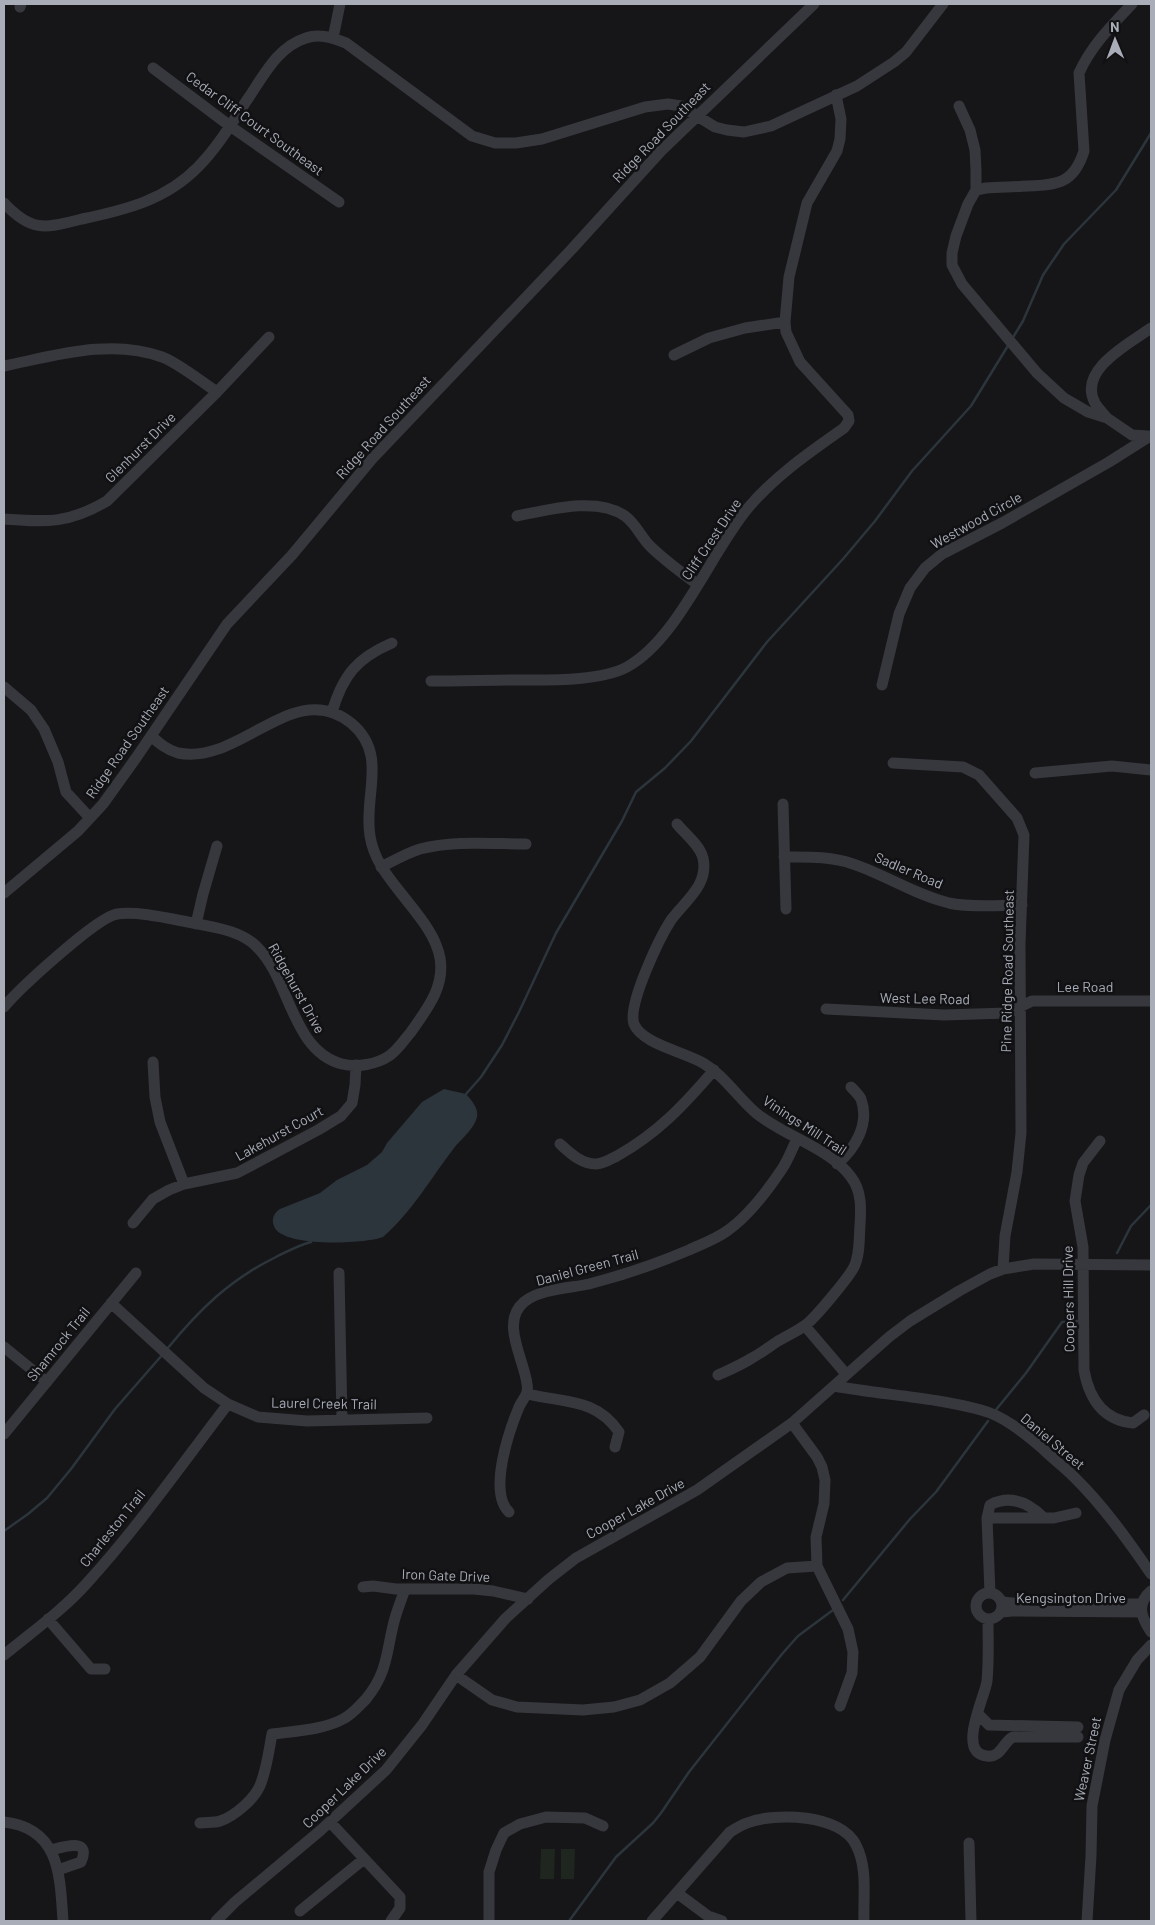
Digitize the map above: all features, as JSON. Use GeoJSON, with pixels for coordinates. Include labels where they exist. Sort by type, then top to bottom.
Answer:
{"type":"FeatureCollection","features":[{"type":"Feature","properties":{"kind":"street"},"geometry":{"type":"LineString","coordinates":[[333,38],[340,4]]}},
{"type":"Feature","properties":{"kind":"street","name":"Ridge Road Southeast"},"geometry":{"type":"LineString","coordinates":[[4,893],[63,844],[90,818],[114,789],[226,624],[292,555],[372,459],[564,257],[660,151],[814,4]]}},
{"type":"Feature","properties":{"kind":"street"},"geometry":{"type":"LineString","coordinates":[[4,203],[14,214],[30,224],[47,227],[118,211],[164,195],[198,168],[230,126],[274,60],[288,46],[307,37],[329,37],[346,43],[472,136],[495,143],[516,143],[542,139],[656,105],[668,104],[682,106],[715,127],[744,132],[771,126],[857,86],[906,52],[943,4]]}},
{"type":"Feature","properties":{"kind":"street"},"geometry":{"type":"LineString","coordinates":[[976,190],[1055,185],[1071,176],[1081,163],[1084,151],[1079,73],[1084,62],[1106,31],[1132,4]]}},
{"type":"Feature","properties":{"kind":"street","name":"Cedar Cliff Court Southeast"},"geometry":{"type":"LineString","coordinates":[[154,68],[230,126],[338,202]]}},
{"type":"Feature","properties":{"kind":"street","name":"Cliff Crest Drive"},"geometry":{"type":"LineString","coordinates":[[431,681],[563,680],[599,676],[627,667],[648,651],[664,634],[698,585],[720,546],[748,508],[797,461],[844,428],[848,421],[848,415],[800,362],[786,332],[785,322],[788,277],[807,203],[837,151],[840,139],[841,119],[836,95]]}},
{"type":"Feature","properties":{"kind":"street"},"geometry":{"type":"LineString","coordinates":[[959,106],[970,130],[975,150],[976,190],[956,236],[952,253],[952,265],[962,284],[1044,380],[1064,398],[1088,412],[1107,418],[1132,435],[1150,436]]}},
{"type":"Feature","properties":{"kind":"street"},"geometry":{"type":"LineString","coordinates":[[674,355],[709,338],[745,328],[785,322]]}},
{"type":"Feature","properties":{"kind":"street"},"geometry":{"type":"LineString","coordinates":[[1107,418],[1094,402],[1092,389],[1094,378],[1100,367],[1112,356],[1151,328]]}},
{"type":"Feature","properties":{"kind":"street","name":"Glenhurst Drive"},"geometry":{"type":"LineString","coordinates":[[4,519],[48,522],[68,519],[94,509],[107,501],[217,392],[269,336]]}},
{"type":"Feature","properties":{"kind":"street"},"geometry":{"type":"LineString","coordinates":[[4,366],[105,348],[138,351],[164,357],[217,392]]}},
{"type":"Feature","properties":{"kind":"street","name":"Westwood Circle"},"geometry":{"type":"LineString","coordinates":[[882,685],[899,614],[910,588],[924,568],[942,554],[1109,462],[1150,436]]}},
{"type":"Feature","properties":{"kind":"street"},"geometry":{"type":"LineString","coordinates":[[516,516],[568,506],[591,506],[612,510],[625,516],[667,562],[698,585]]}},
{"type":"Feature","properties":{"kind":"street"},"geometry":{"type":"LineString","coordinates":[[332,712],[338,691],[346,676],[360,660],[376,649],[392,643]]}},
{"type":"Feature","properties":{"kind":"street"},"geometry":{"type":"LineString","coordinates":[[4,687],[31,710],[44,729],[58,762],[66,792],[90,818]]}},
{"type":"Feature","properties":{"kind":"street","name":"Ridgehurst Drive"},"geometry":{"type":"LineString","coordinates":[[4,1007],[78,937],[114,914],[135,914],[196,924],[239,935],[250,941],[260,949],[271,967],[307,1039],[324,1056],[342,1064],[356,1065],[379,1061],[390,1055],[400,1047],[430,1006],[439,982],[440,957],[436,945],[420,919],[381,867],[373,848],[368,823],[372,757],[369,745],[354,726],[332,712],[319,709],[302,710],[225,747],[203,754],[177,753],[164,747],[150,736]]}},
{"type":"Feature","properties":{"kind":"street","name":"Pine Ridge Road Southeast"},"geometry":{"type":"LineString","coordinates":[[893,763],[963,767],[979,775],[1017,818],[1024,835],[1020,944],[1021,1133],[1017,1172],[1004,1236],[1003,1270]]}},
{"type":"Feature","properties":{"kind":"street"},"geometry":{"type":"LineString","coordinates":[[1035,773],[1112,766],[1151,770]]}},
{"type":"Feature","properties":{"kind":"street"},"geometry":{"type":"LineString","coordinates":[[783,804],[786,908]]}},
{"type":"Feature","properties":{"kind":"street","name":"Vinings Mill Trail"},"geometry":{"type":"LineString","coordinates":[[677,824],[695,844],[702,857],[703,874],[698,888],[670,922],[656,948],[638,993],[633,1020],[639,1031],[652,1041],[680,1051],[714,1070],[756,1112],[774,1126],[837,1164],[852,1178],[860,1198],[858,1251],[854,1266],[847,1277],[805,1326],[752,1359],[718,1376]]}},
{"type":"Feature","properties":{"kind":"street"},"geometry":{"type":"LineString","coordinates":[[381,867],[418,850],[433,846],[456,844],[526,844]]}},
{"type":"Feature","properties":{"kind":"street"},"geometry":{"type":"LineString","coordinates":[[196,924],[217,846]]}},
{"type":"Feature","properties":{"kind":"street","name":"Sadler Road"},"geometry":{"type":"LineString","coordinates":[[784,857],[823,857],[852,863],[910,890],[951,903],[1022,905]]}},
{"type":"Feature","properties":{"kind":"street","name":"Lee Road"},"geometry":{"type":"LineString","coordinates":[[1021,1007],[1032,1001],[1151,1001]]}},
{"type":"Feature","properties":{"kind":"street","name":"West Lee Road"},"geometry":{"type":"LineString","coordinates":[[826,1010],[944,1015],[1007,1012],[1021,1007]]}},
{"type":"Feature","properties":{"kind":"street"},"geometry":{"type":"LineString","coordinates":[[153,1062],[155,1097],[160,1122],[184,1184]]}},
{"type":"Feature","properties":{"kind":"street","name":"Lakehurst Court"},"geometry":{"type":"LineString","coordinates":[[133,1223],[153,1199],[184,1184],[237,1173],[341,1116],[352,1103],[356,1065]]}},
{"type":"Feature","properties":{"kind":"street"},"geometry":{"type":"LineString","coordinates":[[560,1144],[580,1160],[596,1164],[606,1162],[626,1151],[665,1122],[685,1104],[714,1070]]}},
{"type":"Feature","properties":{"kind":"street"},"geometry":{"type":"LineString","coordinates":[[837,1164],[855,1145],[863,1120],[861,1098],[851,1086]]}},
{"type":"Feature","properties":{"kind":"street","name":"Daniel Green Trail"},"geometry":{"type":"LineString","coordinates":[[528,1394],[514,1333],[514,1322],[518,1307],[534,1295],[625,1274],[706,1243],[726,1232],[764,1194],[783,1168],[798,1139]]}},
{"type":"Feature","properties":{"kind":"street","name":"Coopers Hill Drive"},"geometry":{"type":"LineString","coordinates":[[1100,1141],[1083,1163],[1076,1186],[1075,1201],[1082,1236],[1084,1370],[1087,1388],[1094,1400],[1108,1415],[1123,1422],[1133,1423],[1144,1416]]}},
{"type":"Feature","properties":{"kind":"street","name":"Cooper Lake Drive"},"geometry":{"type":"LineString","coordinates":[[216,1921],[366,1790],[399,1756],[456,1675],[506,1618],[549,1579],[576,1558],[697,1490],[792,1423],[846,1374],[910,1321],[979,1280],[1003,1270],[1034,1264],[1151,1265]]}},
{"type":"Feature","properties":{"kind":"street","name":"Shamrock Trail"},"geometry":{"type":"LineString","coordinates":[[4,1434],[136,1273]]}},
{"type":"Feature","properties":{"kind":"street"},"geometry":{"type":"LineString","coordinates":[[339,1273],[342,1420]]}},
{"type":"Feature","properties":{"kind":"street","name":"Laurel Creek Trail"},"geometry":{"type":"LineString","coordinates":[[111,1303],[204,1388],[228,1404],[258,1417],[307,1420],[427,1418]]}},
{"type":"Feature","properties":{"kind":"street"},"geometry":{"type":"LineString","coordinates":[[805,1326],[846,1374]]}},
{"type":"Feature","properties":{"kind":"street"},"geometry":{"type":"LineString","coordinates":[[4,1347],[46,1382]]}},
{"type":"Feature","properties":{"kind":"street","name":"Daniel Street"},"geometry":{"type":"LineString","coordinates":[[834,1386],[982,1410],[1010,1424],[1032,1440],[1074,1477],[1120,1530],[1151,1574]]}},
{"type":"Feature","properties":{"kind":"street"},"geometry":{"type":"LineString","coordinates":[[509,1512],[504,1507],[501,1495],[503,1458],[520,1406],[528,1394],[591,1407],[600,1411],[611,1420],[619,1432],[615,1447]]}},
{"type":"Feature","properties":{"kind":"street","name":"Charleston Trail"},"geometry":{"type":"LineString","coordinates":[[4,1655],[48,1619],[86,1584],[116,1550],[228,1404]]}},
{"type":"Feature","properties":{"kind":"street"},"geometry":{"type":"LineString","coordinates":[[792,1423],[817,1457],[825,1480],[824,1504],[816,1537],[817,1566],[848,1629],[853,1652],[852,1673],[840,1706]]}},
{"type":"Feature","properties":{"kind":"street"},"geometry":{"type":"LineString","coordinates":[[990,1593],[987,1518],[1044,1518],[1076,1513]]}},
{"type":"Feature","properties":{"kind":"street"},"geometry":{"type":"LineString","coordinates":[[456,1675],[492,1700],[517,1707],[583,1710],[614,1707],[640,1700],[670,1683],[700,1657],[741,1601],[761,1582],[787,1568],[817,1566]]}},
{"type":"Feature","properties":{"kind":"street","name":"Iron Gate Drive"},"geometry":{"type":"LineString","coordinates":[[363,1587],[493,1591],[528,1599]]}},
{"type":"Feature","properties":{"kind":"street"},"geometry":{"type":"LineString","coordinates":[[200,1823],[219,1821],[231,1816],[255,1794],[261,1784],[265,1770],[272,1734],[332,1723],[343,1719],[359,1707],[382,1676],[395,1618],[405,1589]]}},
{"type":"Feature","properties":{"kind":"street"},"geometry":{"type":"LineString","coordinates":[[1151,1591],[1141,1608],[1151,1632]]}},
{"type":"Feature","properties":{"kind":"street"},"geometry":{"type":"LineString","coordinates":[[990,1593],[998,1596],[1002,1607],[997,1617],[988,1619],[979,1615],[976,1604],[980,1596],[990,1593]]}},
{"type":"Feature","properties":{"kind":"street","name":"Kengsington Drive"},"geometry":{"type":"LineString","coordinates":[[1002,1607],[1012,1611],[1141,1608]]}},
{"type":"Feature","properties":{"kind":"street"},"geometry":{"type":"LineString","coordinates":[[48,1619],[91,1669],[105,1669]]}},
{"type":"Feature","properties":{"kind":"street"},"geometry":{"type":"LineString","coordinates":[[978,1714],[988,1726],[1078,1732],[1013,1737],[1009,1739],[997,1754],[986,1756],[979,1753],[973,1742],[973,1727],[987,1684],[988,1619]]}},
{"type":"Feature","properties":{"kind":"street","name":"Weaver Street"},"geometry":{"type":"LineString","coordinates":[[1087,1921],[1092,1856],[1092,1806],[1105,1740],[1119,1690],[1137,1660],[1151,1645]]}},
{"type":"Feature","properties":{"kind":"street"},"geometry":{"type":"LineString","coordinates":[[489,1921],[489,1872],[501,1830],[546,1818],[585,1818],[603,1826]]}},
{"type":"Feature","properties":{"kind":"street"},"geometry":{"type":"LineString","coordinates":[[652,1921],[730,1832],[747,1823],[768,1818],[804,1818],[851,1831],[861,1857],[863,1876],[864,1921],[856,1921]]}},
{"type":"Feature","properties":{"kind":"street"},"geometry":{"type":"LineString","coordinates":[[4,1822],[15,1823],[31,1830],[43,1840],[50,1850],[58,1870],[63,1921]]}},
{"type":"Feature","properties":{"kind":"street"},"geometry":{"type":"LineString","coordinates":[[330,1822],[400,1897],[400,1908],[391,1921]]}},
{"type":"Feature","properties":{"kind":"street"},"geometry":{"type":"LineString","coordinates":[[970,1843],[971,1921]]}},
{"type":"Feature","properties":{"kind":"street"},"geometry":{"type":"LineString","coordinates":[[50,1850],[72,1845],[83,1849],[84,1853],[78,1865],[58,1870]]}},
{"type":"Feature","properties":{"kind":"street"},"geometry":{"type":"LineString","coordinates":[[300,1911],[364,1859]]}},
{"type":"Feature","properties":{"kind":"street"},"geometry":{"type":"LineString","coordinates":[[677,1893],[708,1916],[722,1921]]}},
{"type":"Feature","properties":{"kind":"shaded area"},"geometry":{"type":"Polygon","coordinates":[[[444,1089],[466,1094],[476,1107],[476,1121],[412,1206],[383,1237],[342,1242],[307,1241],[291,1238],[280,1233],[274,1226],[274,1216],[280,1209],[320,1193],[337,1180],[367,1165],[382,1152],[387,1143],[422,1102],[444,1089]]]}},
{"type":"Feature","properties":{"kind":"shaded area"},"geometry":{"type":"Polygon","coordinates":[[[541,1849],[555,1849],[554,1879],[540,1879],[541,1849]]]}},
{"type":"Feature","properties":{"kind":"shaded area"},"geometry":{"type":"Polygon","coordinates":[[[561,1849],[575,1849],[574,1879],[561,1879],[561,1849]]]}},
{"type":"Feature","properties":{"kind":"waterway"},"geometry":{"type":"LineString","coordinates":[[1012,339],[1023,321],[1043,275],[1064,244],[1116,190],[1151,133]]}},
{"type":"Feature","properties":{"kind":"waterway"},"geometry":{"type":"LineString","coordinates":[[466,1094],[481,1077],[502,1045],[556,933],[622,821],[636,792],[665,768],[691,741],[767,642],[843,559],[875,521],[912,471],[971,406],[1009,344]]}},
{"type":"Feature","properties":{"kind":"waterway"},"geometry":{"type":"LineString","coordinates":[[1117,1253],[1131,1226],[1151,1205]]}},
{"type":"Feature","properties":{"kind":"waterway"},"geometry":{"type":"LineString","coordinates":[[167,1349],[191,1321],[229,1286],[259,1266],[294,1248],[311,1242]]}},
{"type":"Feature","properties":{"kind":"waterway"},"geometry":{"type":"LineString","coordinates":[[995,1411],[1026,1373],[1062,1322],[1078,1321]]}},
{"type":"Feature","properties":{"kind":"waterway"},"geometry":{"type":"LineString","coordinates":[[4,1531],[47,1498],[115,1409],[163,1354]]}},
{"type":"Feature","properties":{"kind":"waterway"},"geometry":{"type":"LineString","coordinates":[[843,1600],[910,1519],[936,1492],[988,1421]]}},
{"type":"Feature","properties":{"kind":"waterway"},"geometry":{"type":"LineString","coordinates":[[569,1921],[616,1857],[653,1823],[661,1813],[689,1772],[782,1654],[798,1636],[833,1610]]}}]}
